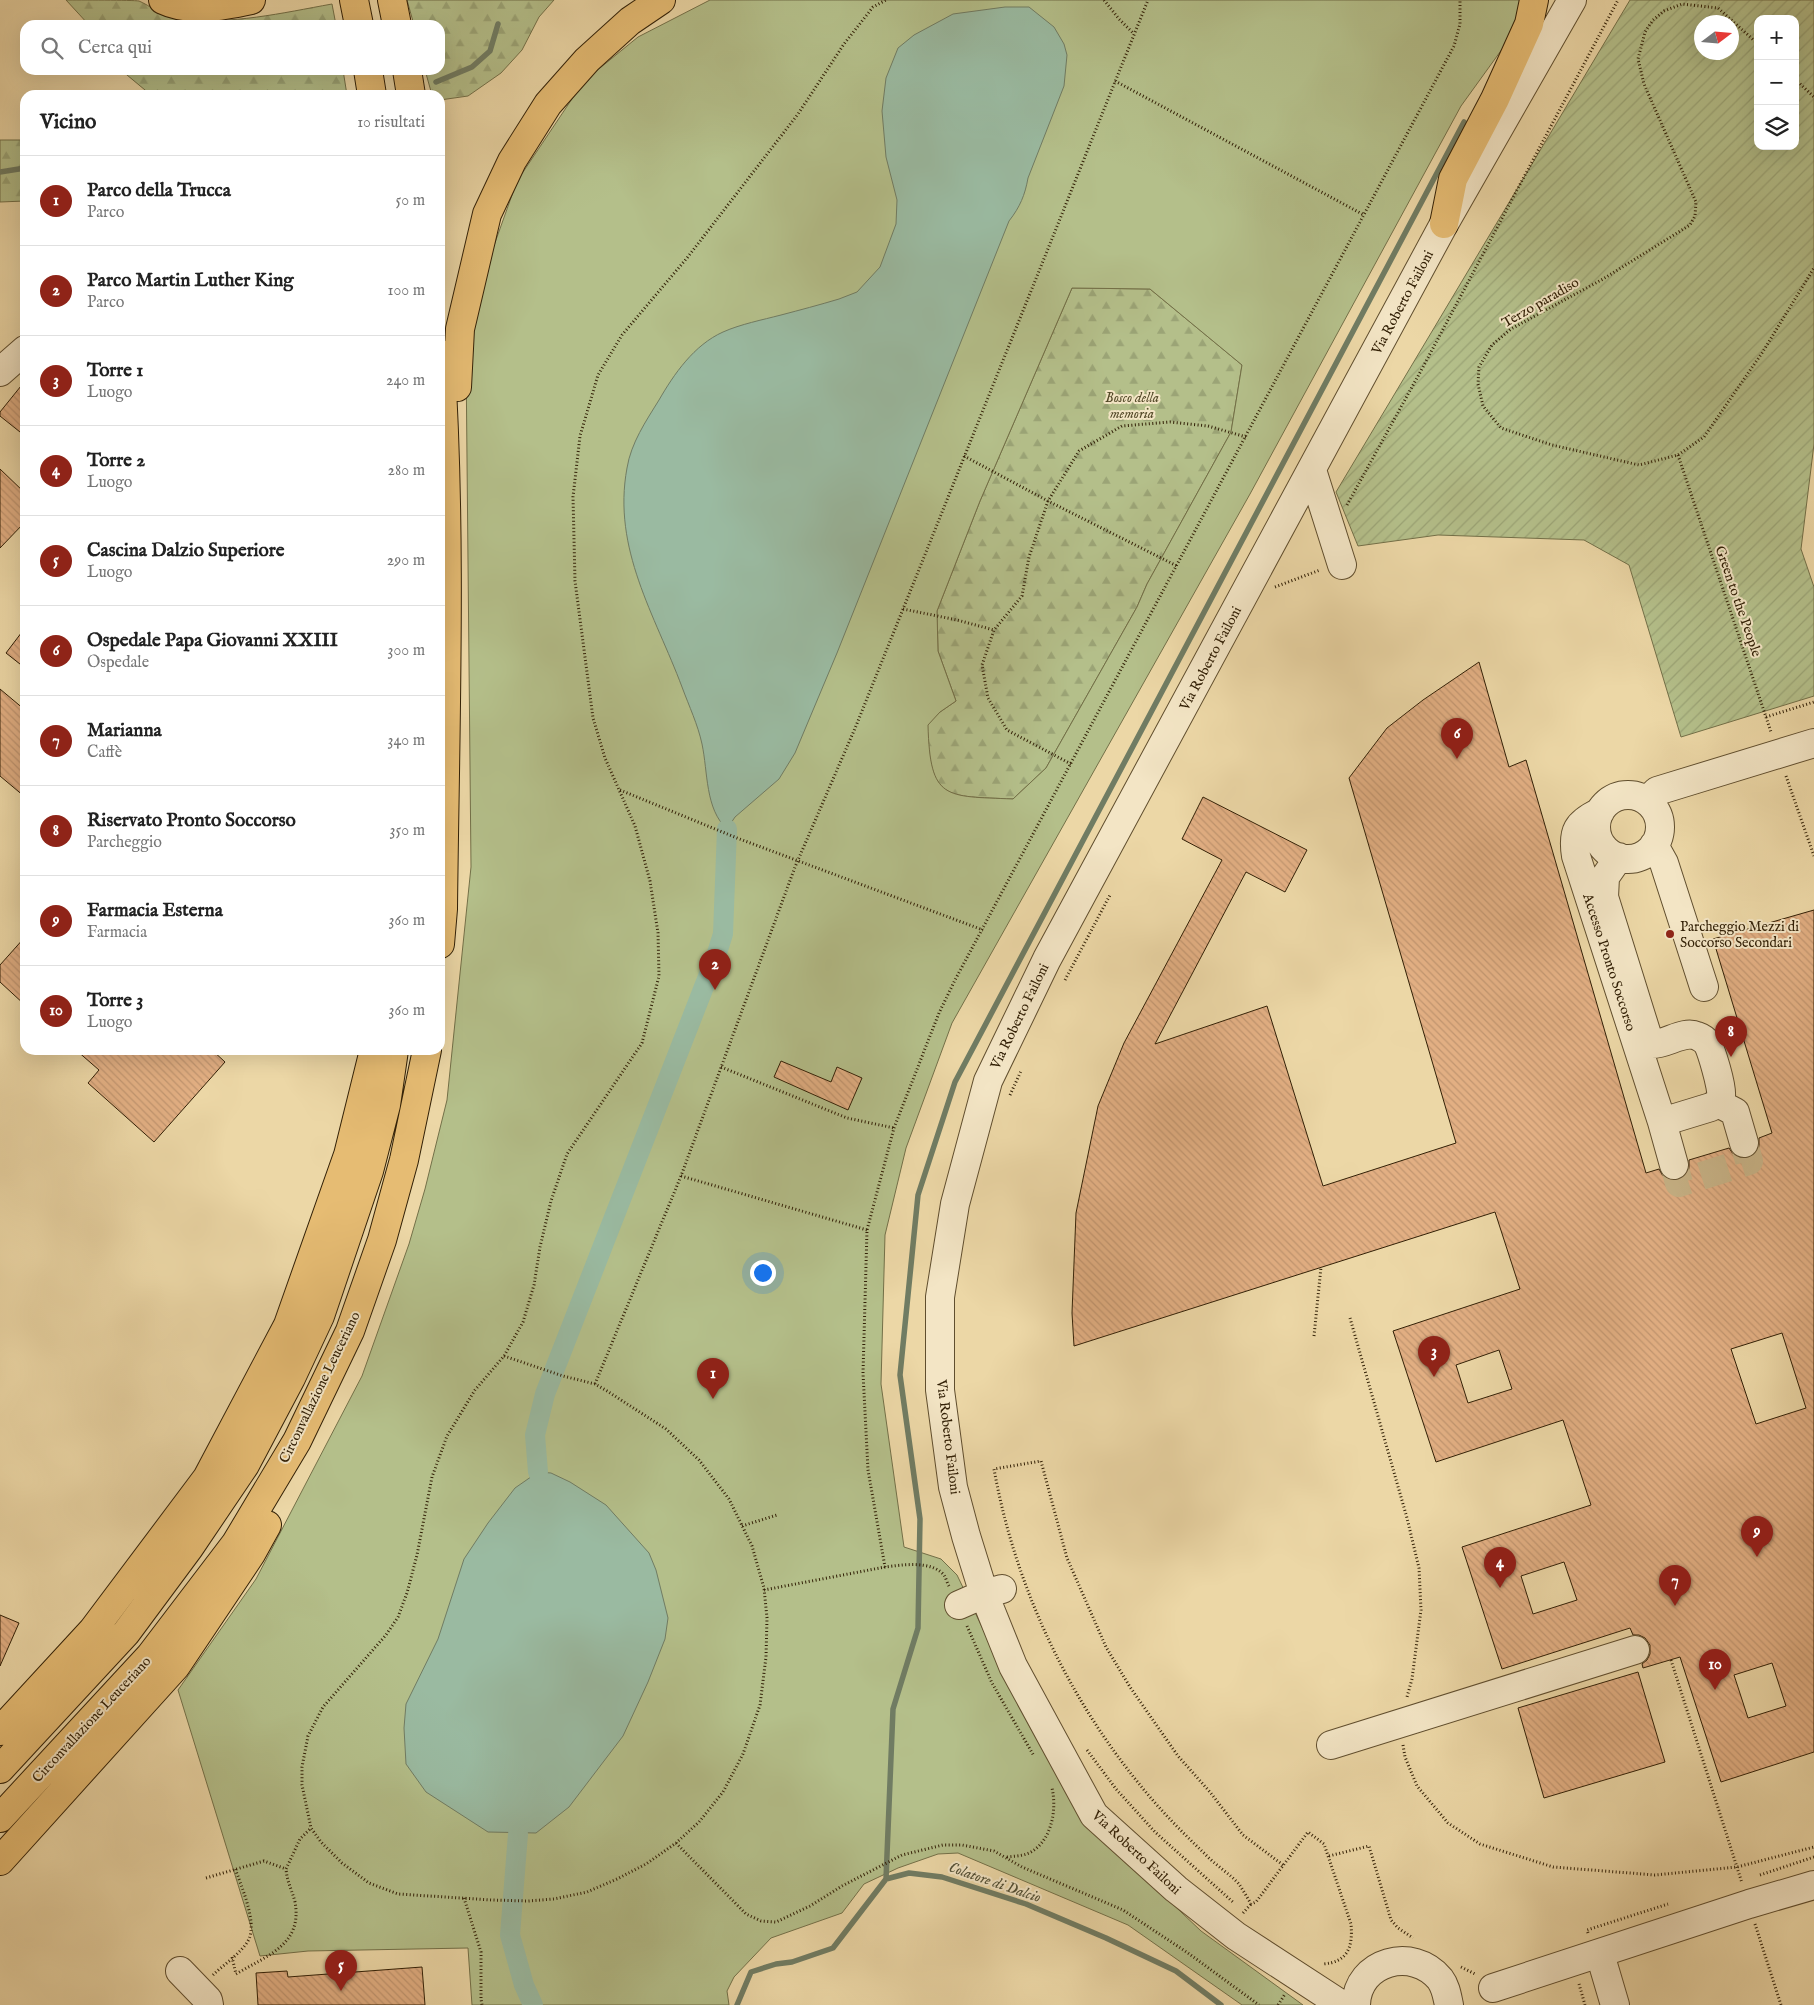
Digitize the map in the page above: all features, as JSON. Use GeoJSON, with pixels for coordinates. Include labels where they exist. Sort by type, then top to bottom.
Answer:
{"type":"FeatureCollection","features":[{"type":"Feature","properties":{"kind":"highway"},"geometry":{"type":"LineString","coordinates":[[163,0],[185,7],[207,8],[251,0]]}},
{"type":"Feature","properties":{"kind":"highway"},"geometry":{"type":"LineString","coordinates":[[354,0],[358,20]]}},
{"type":"Feature","properties":{"kind":"highway"},"geometry":{"type":"LineString","coordinates":[[392,0],[396,20]]}},
{"type":"Feature","properties":{"kind":"highway"},"geometry":{"type":"LineString","coordinates":[[445,775],[447,624],[445,434],[456,407],[460,329],[487,214],[512,161],[548,104],[587,60],[630,21],[661,0]]}},
{"type":"Feature","properties":{"kind":"highway"},"geometry":{"type":"LineString","coordinates":[[1444,224],[1454,179],[1495,99],[1525,32],[1534,0]]}},
{"type":"Feature","properties":{"kind":"highway"},"geometry":{"type":"LineString","coordinates":[[369,75],[371,90]]}},
{"type":"Feature","properties":{"kind":"highway"},"geometry":{"type":"LineString","coordinates":[[408,75],[410,90]]}},
{"type":"Feature","properties":{"kind":"highway"},"geometry":{"type":"LineString","coordinates":[[0,1730],[93,1630],[207,1478],[288,1325],[348,1154],[373,1055]]}},
{"type":"Feature","properties":{"kind":"highway"},"geometry":{"type":"LineString","coordinates":[[0,1770],[126,1633],[189,1548],[245,1465],[291,1378],[320,1316],[369,1171],[386,1106],[393,1055]]}},
{"type":"Feature","properties":{"kind":"highway","name":"Circonvallazione Leuceriano"},"geometry":{"type":"LineString","coordinates":[[0,1818],[150,1656],[236,1543],[297,1441],[350,1331],[382,1240],[404,1160],[425,1063]]}},
{"type":"Feature","properties":{"kind":"highway"},"geometry":{"type":"LineString","coordinates":[[0,1861],[176,1666],[251,1554],[340,1388],[350,1331]]}},
{"type":"Feature","properties":{"kind":"street","name":"Via Roberto Failoni"},"geometry":{"type":"LineString","coordinates":[[1342,2005],[1236,1936],[1176,1889],[1094,1816],[1013,1666],[993,1591],[953,1487],[940,1390],[940,1297],[955,1204],[988,1080],[1047,959],[1444,224],[1572,0]]}},
{"type":"Feature","properties":{"kind":"street"},"geometry":{"type":"LineString","coordinates":[[0,372],[20,354]]}},
{"type":"Feature","properties":{"kind":"street"},"geometry":{"type":"LineString","coordinates":[[1312,470],[1329,524],[1332,564]]}},
{"type":"Feature","properties":{"kind":"street"},"geometry":{"type":"LineString","coordinates":[[1600,812],[1596,830],[1599,839],[1610,853],[1619,858],[1639,857],[1648,853],[1659,836],[1659,816],[1646,801],[1657,791],[1814,743]]}},
{"type":"Feature","properties":{"kind":"street","name":"Accesso Pronto Soccorso"},"geometry":{"type":"LineString","coordinates":[[1646,801],[1627,795],[1616,797],[1607,803],[1600,812],[1586,818],[1578,827],[1574,837],[1576,856],[1662,1122],[1674,1165]]}},
{"type":"Feature","properties":{"kind":"street"},"geometry":{"type":"LineString","coordinates":[[1654,845],[1664,864],[1704,987]]}},
{"type":"Feature","properties":{"kind":"street","name":"Accesso Pronto Soccorso"},"geometry":{"type":"LineString","coordinates":[[1619,858],[1605,877],[1604,897],[1648,1038],[1652,1044],[1658,1044],[1689,1034],[1706,1041],[1722,1088],[1722,1097],[1718,1103]]}},
{"type":"Feature","properties":{"kind":"street"},"geometry":{"type":"LineString","coordinates":[[1662,1122],[1718,1103],[1734,1112],[1744,1143]]}},
{"type":"Feature","properties":{"kind":"street"},"geometry":{"type":"LineString","coordinates":[[959,1606],[993,1591]]}},
{"type":"Feature","properties":{"kind":"street"},"geometry":{"type":"LineString","coordinates":[[1331,1745],[1634,1650]]}},
{"type":"Feature","properties":{"kind":"street"},"geometry":{"type":"LineString","coordinates":[[1485,1981],[1595,1945],[1747,1888],[1814,1885]]}},
{"type":"Feature","properties":{"kind":"street"},"geometry":{"type":"LineString","coordinates":[[1595,1945],[1615,2005]]}},
{"type":"Feature","properties":{"kind":"street"},"geometry":{"type":"LineString","coordinates":[[1356,2005],[1356,1998],[1362,1984],[1372,1971],[1391,1961],[1412,1961],[1428,1968],[1440,1980],[1446,1992],[1449,2005]]}},
{"type":"Feature","properties":{"kind":"path"},"geometry":{"type":"LineString","coordinates":[[504,1356],[563,1376],[595,1384],[666,1430],[699,1460],[730,1499],[752,1546],[764,1590],[767,1618],[766,1657],[760,1705],[743,1754],[723,1792],[699,1822],[676,1843],[646,1864],[587,1892],[554,1899],[492,1900],[398,1894],[369,1883],[342,1863],[321,1842],[311,1828],[302,1785],[302,1766],[308,1736],[323,1707],[386,1635],[398,1617],[407,1593],[417,1555],[432,1477],[448,1436],[475,1390],[504,1356],[523,1322],[534,1285],[540,1247],[551,1201],[567,1154],[642,1043],[659,976],[658,932],[650,881],[635,826],[605,758],[593,718],[574,581],[573,497],[580,436],[598,375],[622,335],[687,258],[798,114],[844,44],[873,8],[886,0]]}},
{"type":"Feature","properties":{"kind":"path"},"geometry":{"type":"LineString","coordinates":[[1104,0],[1134,34]]}},
{"type":"Feature","properties":{"kind":"path"},"geometry":{"type":"LineString","coordinates":[[595,1384],[681,1176],[798,860],[852,735],[1148,0]]}},
{"type":"Feature","properties":{"kind":"path"},"geometry":{"type":"LineString","coordinates":[[884,1567],[868,1470],[863,1372],[867,1230],[894,1128],[939,1013],[1454,46],[1460,24],[1460,0]]}},
{"type":"Feature","properties":{"kind":"path"},"geometry":{"type":"LineString","coordinates":[[1329,524],[1340,519],[1618,0]]}},
{"type":"Feature","properties":{"kind":"path","name":"Terzo paradiso"},"geometry":{"type":"LineString","coordinates":[[1754,40],[1718,8],[1682,4],[1664,11],[1644,32],[1638,59],[1648,95],[1696,202],[1695,216],[1690,226],[1664,243],[1511,329],[1492,345],[1478,367],[1478,384],[1483,406],[1502,428],[1552,445],[1639,465],[1678,455],[1704,437],[1762,353],[1814,268]]}},
{"type":"Feature","properties":{"kind":"path"},"geometry":{"type":"LineString","coordinates":[[1115,82],[1364,215]]}},
{"type":"Feature","properties":{"kind":"path"},"geometry":{"type":"LineString","coordinates":[[1799,83],[1814,97]]}},
{"type":"Feature","properties":{"kind":"path"},"geometry":{"type":"LineString","coordinates":[[1071,764],[1007,730],[988,698],[982,665],[994,630],[1022,596],[1029,557],[1048,501],[1079,451],[1122,426],[1170,422],[1208,426],[1246,437]]}},
{"type":"Feature","properties":{"kind":"path","name":"Green to the People"},"geometry":{"type":"LineString","coordinates":[[1678,455],[1814,856]]}},
{"type":"Feature","properties":{"kind":"path"},"geometry":{"type":"LineString","coordinates":[[964,456],[1177,566]]}},
{"type":"Feature","properties":{"kind":"path"},"geometry":{"type":"LineString","coordinates":[[1271,595],[1276,586],[1332,564]]}},
{"type":"Feature","properties":{"kind":"path"},"geometry":{"type":"LineString","coordinates":[[903,609],[994,630]]}},
{"type":"Feature","properties":{"kind":"path"},"geometry":{"type":"LineString","coordinates":[[1766,718],[1814,702]]}},
{"type":"Feature","properties":{"kind":"path"},"geometry":{"type":"LineString","coordinates":[[619,790],[737,838],[983,930]]}},
{"type":"Feature","properties":{"kind":"path"},"geometry":{"type":"LineString","coordinates":[[1062,984],[1113,889]]}},
{"type":"Feature","properties":{"kind":"path"},"geometry":{"type":"LineString","coordinates":[[721,1067],[847,1118],[894,1128]]}},
{"type":"Feature","properties":{"kind":"path"},"geometry":{"type":"LineString","coordinates":[[1009,1096],[1021,1070]]}},
{"type":"Feature","properties":{"kind":"path"},"geometry":{"type":"LineString","coordinates":[[681,1176],[867,1230]]}},
{"type":"Feature","properties":{"kind":"path"},"geometry":{"type":"LineString","coordinates":[[1314,1336],[1320,1267]]}},
{"type":"Feature","properties":{"kind":"path"},"geometry":{"type":"LineString","coordinates":[[1251,1904],[1238,1884],[1206,1856],[1144,1791],[1086,1711],[1039,1622],[1000,1502],[994,1469],[1041,1461],[1067,1558],[1102,1638],[1130,1687],[1178,1756],[1210,1792],[1243,1835],[1283,1865]]}},
{"type":"Feature","properties":{"kind":"path"},"geometry":{"type":"LineString","coordinates":[[742,1526],[777,1515]]}},
{"type":"Feature","properties":{"kind":"path"},"geometry":{"type":"LineString","coordinates":[[764,1590],[884,1567],[902,1565],[932,1567],[944,1575],[992,1683],[1036,1761]]}},
{"type":"Feature","properties":{"kind":"path"},"geometry":{"type":"LineString","coordinates":[[1670,1660],[1747,1888],[1781,2005]]}},
{"type":"Feature","properties":{"kind":"path"},"geometry":{"type":"LineString","coordinates":[[1082,1743],[1116,1789],[1155,1832],[1244,1912]]}},
{"type":"Feature","properties":{"kind":"path"},"geometry":{"type":"LineString","coordinates":[[1007,1858],[1032,1852],[1050,1828],[1054,1802],[1052,1788],[1048,1782]]}},
{"type":"Feature","properties":{"kind":"path"},"geometry":{"type":"LineString","coordinates":[[232,1957],[236,1974],[283,1947],[290,1937],[296,1914],[294,1900],[286,1880],[286,1869],[300,1839],[311,1828]]}},
{"type":"Feature","properties":{"kind":"path"},"geometry":{"type":"LineString","coordinates":[[1240,1916],[1251,1904],[1256,1902],[1308,1832],[1324,1844],[1351,1924],[1352,1937],[1349,1950],[1343,1958],[1334,1963],[1320,1965]]}},
{"type":"Feature","properties":{"kind":"path"},"geometry":{"type":"LineString","coordinates":[[676,1843],[746,1914],[760,1921],[776,1922],[810,1906],[842,1886],[902,1855],[943,1845],[962,1845],[994,1851],[1022,1867],[1123,1910],[1188,1953],[1259,2005]]}},
{"type":"Feature","properties":{"kind":"path"},"geometry":{"type":"LineString","coordinates":[[1329,1856],[1369,1846],[1391,1920],[1398,1928],[1417,1940]]}},
{"type":"Feature","properties":{"kind":"path"},"geometry":{"type":"LineString","coordinates":[[1759,1875],[1814,1857]]}},
{"type":"Feature","properties":{"kind":"path"},"geometry":{"type":"LineString","coordinates":[[206,1878],[264,1860],[286,1869]]}},
{"type":"Feature","properties":{"kind":"path"},"geometry":{"type":"LineString","coordinates":[[199,1991],[248,1940],[251,1931],[252,1921],[235,1868]]}},
{"type":"Feature","properties":{"kind":"path"},"geometry":{"type":"LineString","coordinates":[[1732,1884],[1747,1888]]}},
{"type":"Feature","properties":{"kind":"path"},"geometry":{"type":"LineString","coordinates":[[464,1898],[481,1952],[482,2005]]}},
{"type":"Feature","properties":{"kind":"path"},"geometry":{"type":"LineString","coordinates":[[1595,1945],[1587,1930],[1669,1904]]}},
{"type":"Feature","properties":{"kind":"path"},"geometry":{"type":"LineString","coordinates":[[1457,1965],[1485,1981]]}},
{"type":"Feature","properties":{"kind":"green space"},"geometry":{"type":"Polygon","coordinates":[[[66,0],[139,1],[166,16],[199,20],[84,20],[66,0]]]}},
{"type":"Feature","properties":{"kind":"green space"},"geometry":{"type":"Polygon","coordinates":[[[407,0],[554,0],[539,17],[522,50],[501,73],[468,96],[445,99],[445,90],[431,90],[426,75],[445,75],[445,20],[413,20],[407,0]]]}},
{"type":"Feature","properties":{"kind":"green space"},"geometry":{"type":"Polygon","coordinates":[[[710,0],[1523,0],[1513,34],[1461,106],[1250,494],[952,1023],[906,1148],[885,1235],[881,1384],[904,1547],[941,1559],[957,1575],[1031,1729],[1098,1833],[1201,1931],[1303,2005],[1242,2005],[1128,1925],[958,1853],[938,1854],[898,1868],[864,1884],[842,1913],[771,1938],[734,1977],[727,1991],[729,2005],[472,2005],[468,1948],[308,1951],[260,1956],[178,1690],[256,1579],[362,1376],[409,1244],[425,1189],[447,1100],[471,867],[466,356],[486,268],[517,181],[584,81],[638,37],[710,0]],[[1072,288],[980,501],[937,611],[938,651],[956,701],[940,712],[928,725],[929,750],[938,781],[946,789],[957,794],[971,797],[1013,799],[1046,768],[1137,607],[1147,584],[1231,432],[1242,365],[1150,289],[1072,288]]]}},
{"type":"Feature","properties":{"kind":"green space"},"geometry":{"type":"Polygon","coordinates":[[[1630,0],[1814,0],[1814,444],[1801,549],[1814,587],[1814,696],[1681,737],[1629,565],[1584,540],[1438,535],[1358,546],[1336,492],[1630,0]]]}},
{"type":"Feature","properties":{"kind":"green space"},"geometry":{"type":"Polygon","coordinates":[[[332,4],[335,20],[218,20],[256,17],[332,4]]]}},
{"type":"Feature","properties":{"kind":"green space"},"geometry":{"type":"Polygon","coordinates":[[[127,75],[344,75],[346,90],[145,90],[127,75]]]}},
{"type":"Feature","properties":{"kind":"green space"},"geometry":{"type":"Polygon","coordinates":[[[0,140],[20,140],[20,201],[0,202],[0,140]]]}},
{"type":"Feature","properties":{"kind":"green space","name":"Bosco della memoria"},"geometry":{"type":"Polygon","coordinates":[[[1072,288],[1150,289],[1242,365],[1231,432],[1147,584],[1137,607],[1046,768],[1013,799],[971,797],[956,794],[945,789],[937,781],[932,768],[929,750],[927,725],[940,712],[956,701],[938,651],[937,611],[980,501],[1072,288]]]}},
{"type":"Feature","properties":{"kind":"shaded area"},"geometry":{"type":"Polygon","coordinates":[[[1005,7],[1029,7],[1054,27],[1064,44],[1067,55],[1064,86],[1021,201],[1009,221],[837,653],[795,753],[779,779],[735,817],[727,829],[720,821],[711,801],[698,730],[639,581],[631,554],[625,526],[624,498],[627,468],[635,441],[671,380],[703,344],[723,332],[737,327],[839,299],[857,292],[880,267],[896,224],[897,200],[886,157],[882,111],[886,78],[898,48],[914,35],[953,14],[1005,7]]]}},
{"type":"Feature","properties":{"kind":"shaded area"},"geometry":{"type":"Polygon","coordinates":[[[538,1472],[551,1473],[570,1482],[606,1505],[649,1553],[656,1570],[668,1618],[665,1639],[623,1736],[569,1807],[536,1833],[488,1832],[426,1792],[406,1764],[404,1728],[406,1704],[438,1639],[464,1559],[488,1523],[515,1488],[538,1472]]]}},
{"type":"Feature","properties":{"kind":"building"},"geometry":{"type":"Polygon","coordinates":[[[20,387],[20,432],[0,416],[0,412],[20,387]]]}},
{"type":"Feature","properties":{"kind":"building"},"geometry":{"type":"Polygon","coordinates":[[[0,469],[20,488],[20,527],[0,548],[0,469]]]}},
{"type":"Feature","properties":{"kind":"building"},"geometry":{"type":"Polygon","coordinates":[[[20,635],[20,664],[6,653],[20,635]]]}},
{"type":"Feature","properties":{"kind":"building"},"geometry":{"type":"Polygon","coordinates":[[[1479,662],[1509,767],[1526,760],[1646,1173],[1659,1169],[1663,1176],[1670,1180],[1679,1180],[1685,1176],[1689,1169],[1689,1160],[1729,1148],[1733,1154],[1740,1158],[1749,1158],[1756,1153],[1759,1147],[1759,1138],[1772,1133],[1713,939],[1814,910],[1814,1752],[1721,1782],[1680,1657],[1643,1668],[1642,1664],[1650,1654],[1650,1645],[1645,1638],[1633,1635],[1630,1628],[1502,1669],[1462,1547],[1591,1505],[1563,1420],[1436,1462],[1393,1331],[1520,1289],[1495,1212],[1074,1346],[1072,1313],[1076,1213],[1098,1106],[1124,1043],[1222,860],[1182,839],[1203,797],[1307,850],[1285,892],[1246,872],[1155,1044],[1267,1006],[1323,1186],[1456,1143],[1349,778],[1387,728],[1423,700],[1479,662]],[[1782,1333],[1731,1349],[1756,1424],[1806,1408],[1782,1333]],[[1499,1350],[1456,1365],[1468,1403],[1512,1389],[1499,1350]],[[1564,1562],[1521,1576],[1533,1614],[1577,1600],[1564,1562]],[[1772,1663],[1734,1675],[1748,1718],[1786,1706],[1772,1663]]]}},
{"type":"Feature","properties":{"kind":"building"},"geometry":{"type":"Polygon","coordinates":[[[0,689],[20,706],[20,793],[0,776],[0,689]]]}},
{"type":"Feature","properties":{"kind":"building"},"geometry":{"type":"Polygon","coordinates":[[[20,943],[20,1000],[0,982],[0,965],[20,943]]]}},
{"type":"Feature","properties":{"kind":"building"},"geometry":{"type":"Polygon","coordinates":[[[82,1055],[217,1055],[225,1062],[154,1142],[88,1083],[99,1070],[82,1055]]]}},
{"type":"Feature","properties":{"kind":"building"},"geometry":{"type":"Polygon","coordinates":[[[781,1061],[831,1082],[837,1067],[862,1078],[848,1110],[774,1077],[781,1061]]]}},
{"type":"Feature","properties":{"kind":"building"},"geometry":{"type":"Polygon","coordinates":[[[0,1615],[19,1623],[0,1666],[0,1615]]]}},
{"type":"Feature","properties":{"kind":"building"},"geometry":{"type":"Polygon","coordinates":[[[1638,1672],[1665,1762],[1544,1798],[1518,1708],[1638,1672]]]}},
{"type":"Feature","properties":{"kind":"building"},"geometry":{"type":"Polygon","coordinates":[[[422,1967],[425,2005],[258,2005],[256,1973],[287,1971],[288,1977],[422,1967]]]}},
{"type":"Feature","properties":{"kind":"waterway"},"geometry":{"type":"LineString","coordinates":[[436,82],[472,67],[490,51],[498,24]]}},
{"type":"Feature","properties":{"kind":"waterway"},"geometry":{"type":"LineString","coordinates":[[886,1879],[893,1709],[918,1628],[920,1519],[900,1375],[918,1195],[955,1082],[1464,122]]}},
{"type":"Feature","properties":{"kind":"waterway"},"geometry":{"type":"LineString","coordinates":[[0,172],[20,169]]}},
{"type":"Feature","properties":{"kind":"waterway"},"geometry":{"type":"LineString","coordinates":[[538,1472],[535,1435],[545,1394],[723,934],[727,829]]}},
{"type":"Feature","properties":{"kind":"waterway"},"geometry":{"type":"LineString","coordinates":[[518,1834],[510,1935],[524,1985],[533,2005]]}},
{"type":"Feature","properties":{"kind":"waterway","name":"Colatore di Dalcio"},"geometry":{"type":"LineString","coordinates":[[737,2005],[751,1972],[776,1964],[792,1962],[833,1948],[886,1879],[909,1873],[942,1877],[1026,1904],[1106,1938],[1176,1971],[1221,2005]]}},
{"type":"Feature","properties":{"kind":"tunnel"},"geometry":{"type":"LineString","coordinates":[[1674,1165],[1679,1183],[1749,1161],[1744,1143]]}},
{"type":"Feature","properties":{"kind":"place","name":"Ospedale Papa Giovanni XXIII"},"geometry":{"type":"Point","coordinates":[1457,759]}},
{"type":"Feature","properties":{"kind":"place","name":"Parcheggio Mezzi di Soccorso Secondari"},"geometry":{"type":"Point","coordinates":[1670,934]}},
{"type":"Feature","properties":{"kind":"place","name":"Parco Martin Luther King"},"geometry":{"type":"Point","coordinates":[715,990]}},
{"type":"Feature","properties":{"kind":"place","name":"Riservato Pronto Soccorso"},"geometry":{"type":"Point","coordinates":[1731,1057]}},
{"type":"Feature","properties":{"kind":"place","name":"Torre 1"},"geometry":{"type":"Point","coordinates":[1434,1377]}},
{"type":"Feature","properties":{"kind":"place","name":"Parco della Trucca"},"geometry":{"type":"Point","coordinates":[713,1399]}},
{"type":"Feature","properties":{"kind":"place","name":"Farmacia Esterna"},"geometry":{"type":"Point","coordinates":[1757,1557]}},
{"type":"Feature","properties":{"kind":"place","name":"Torre 2"},"geometry":{"type":"Point","coordinates":[1500,1588]}},
{"type":"Feature","properties":{"kind":"place","name":"Marianna"},"geometry":{"type":"Point","coordinates":[1675,1606]}},
{"type":"Feature","properties":{"kind":"place","name":"Torre 3"},"geometry":{"type":"Point","coordinates":[1715,1690]}},
{"type":"Feature","properties":{"kind":"place","name":"Cascina Dalzio Superiore"},"geometry":{"type":"Point","coordinates":[341,1991]}}]}
